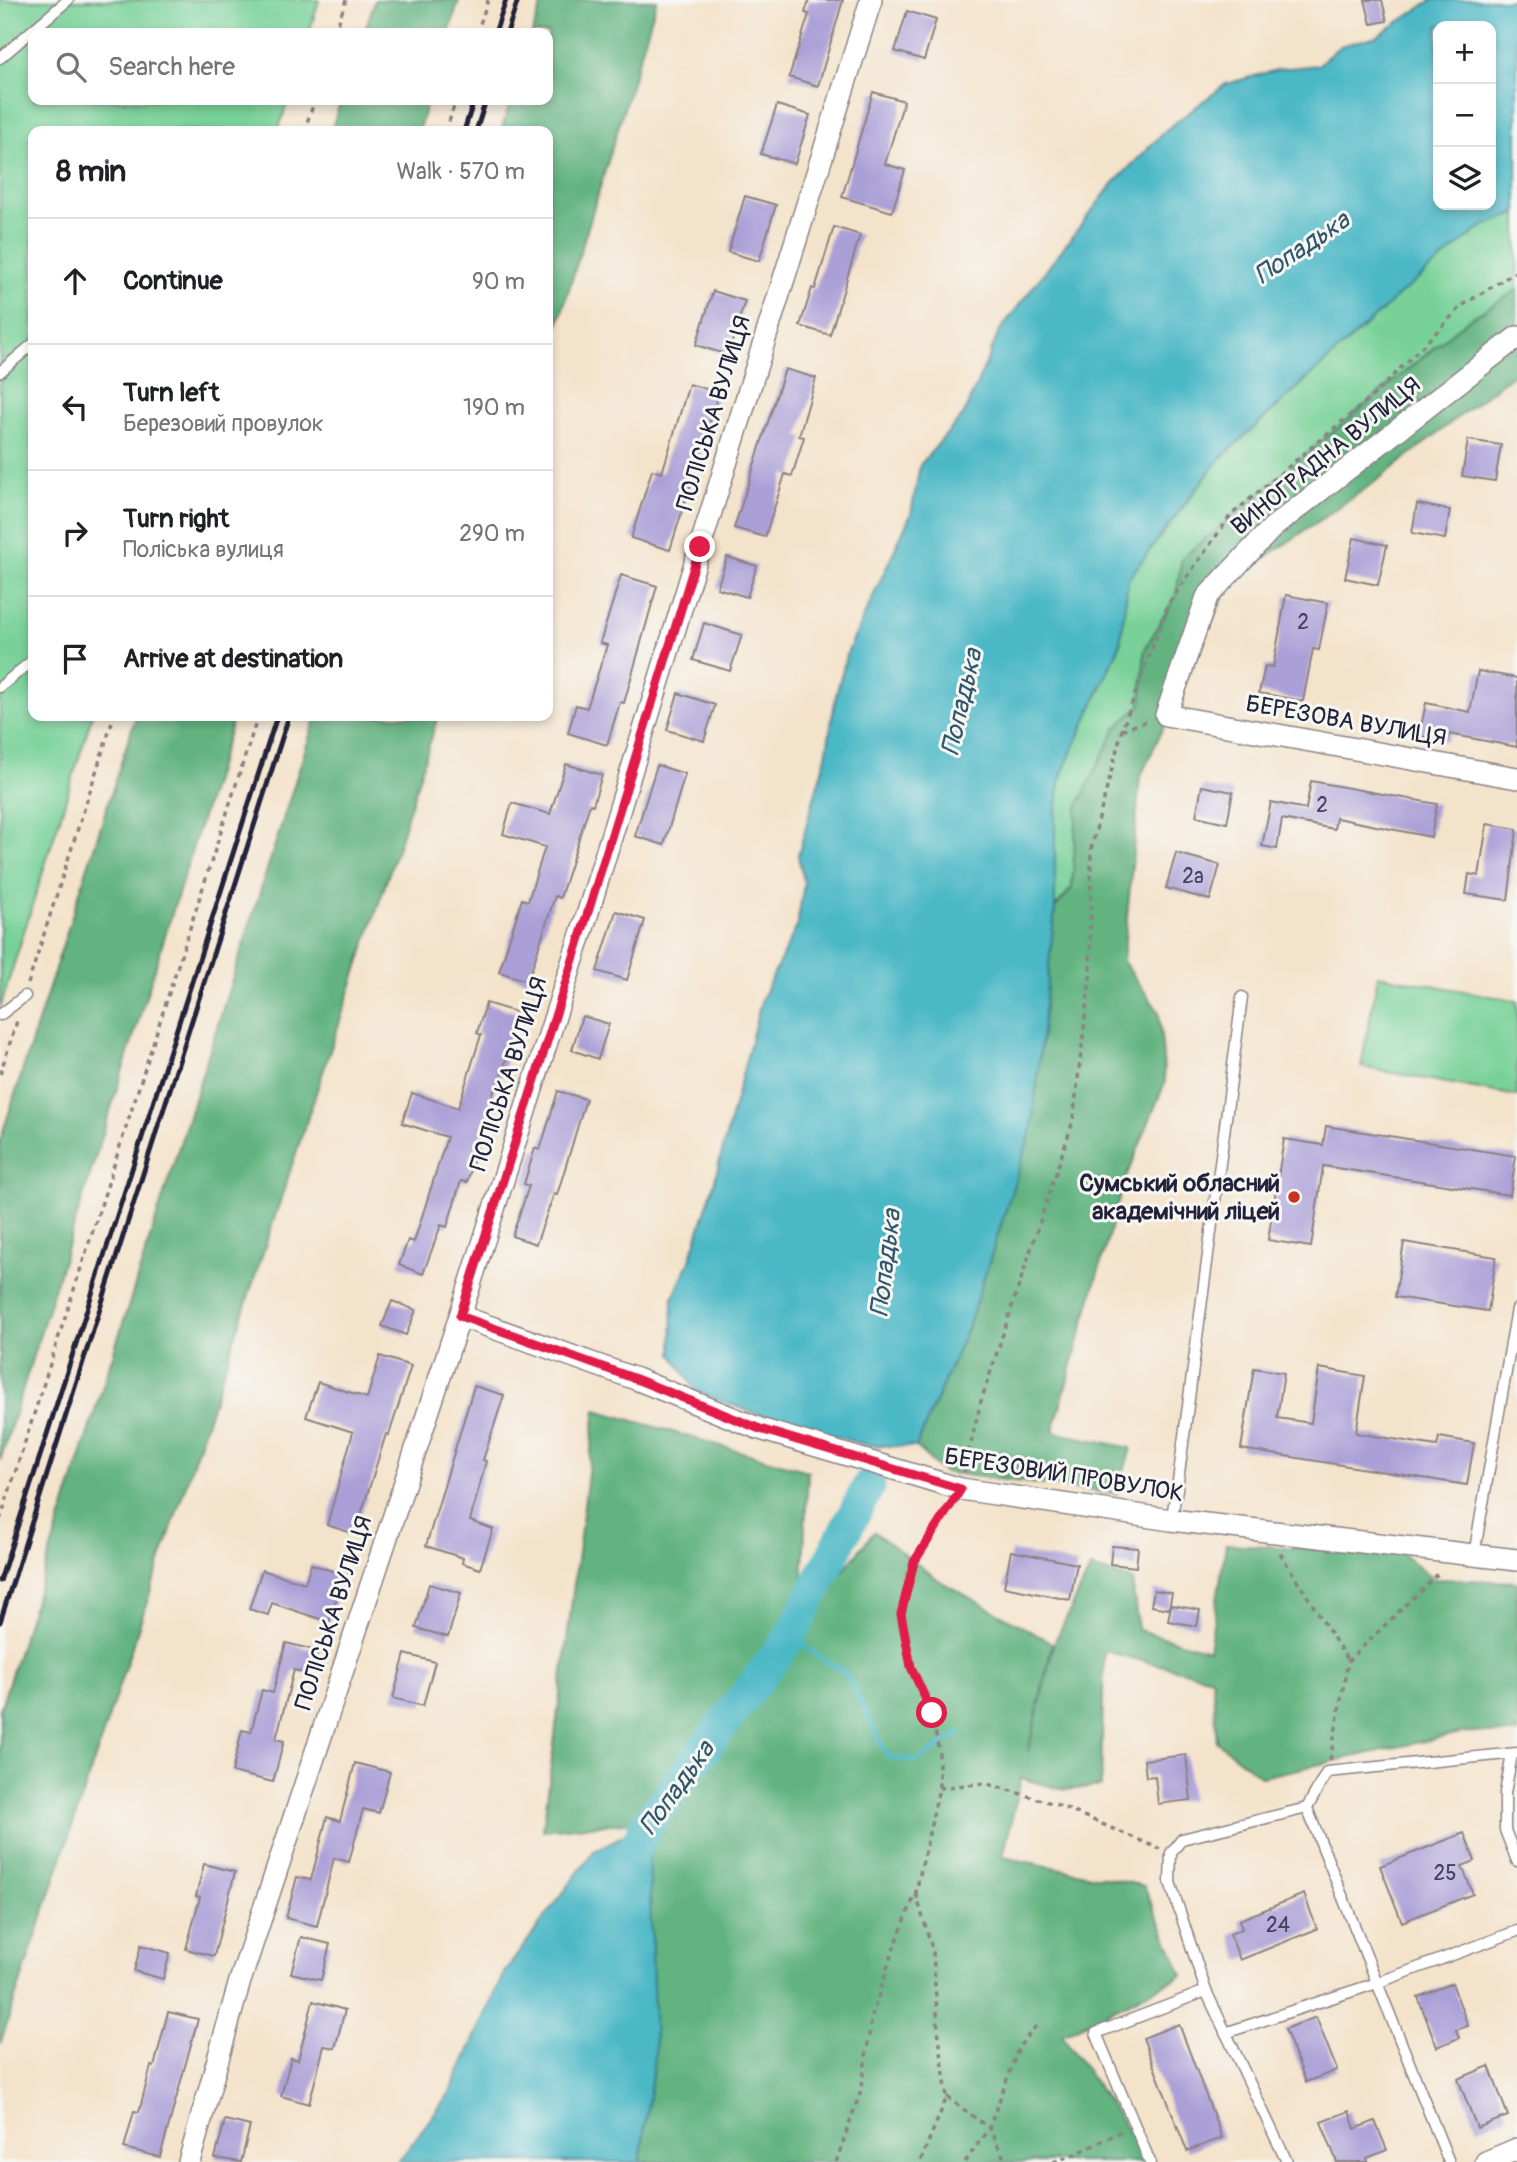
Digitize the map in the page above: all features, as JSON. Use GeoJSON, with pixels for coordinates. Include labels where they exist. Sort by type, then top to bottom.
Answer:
{"type":"FeatureCollection","features":[{"type":"Feature","properties":{"kind":"street","name":"ПОЛІСЬКА ВУЛИЦЯ"},"geometry":{"type":"LineString","coordinates":[[189,2162],[240,1981],[460,1316],[871,0]]}},
{"type":"Feature","properties":{"kind":"street","name":"ВИНОГРАДНА ВУЛИЦЯ"},"geometry":{"type":"LineString","coordinates":[[1166,715],[1207,597],[1272,528],[1517,337]]}},
{"type":"Feature","properties":{"kind":"street","name":"БЕРЕЗОВА ВУЛИЦЯ"},"geometry":{"type":"LineString","coordinates":[[1166,715],[1517,778]]}},
{"type":"Feature","properties":{"kind":"street","name":"БЕРЕЗОВИЙ ПРОВУЛОК"},"geometry":{"type":"LineString","coordinates":[[460,1316],[636,1379],[760,1429],[961,1489],[1171,1520],[1517,1560]]}},
{"type":"Feature","properties":{"kind":"street"},"geometry":{"type":"LineString","coordinates":[[1486,2162],[1517,2148]]}},
{"type":"Feature","properties":{"kind":"lane"},"geometry":{"type":"LineString","coordinates":[[35,28],[68,0]]}},
{"type":"Feature","properties":{"kind":"lane"},"geometry":{"type":"LineString","coordinates":[[0,58],[28,34]]}},
{"type":"Feature","properties":{"kind":"lane"},"geometry":{"type":"LineString","coordinates":[[0,372],[28,348]]}},
{"type":"Feature","properties":{"kind":"lane"},"geometry":{"type":"LineString","coordinates":[[0,687],[28,664]]}},
{"type":"Feature","properties":{"kind":"lane"},"geometry":{"type":"LineString","coordinates":[[0,1016],[25,996]]}},
{"type":"Feature","properties":{"kind":"lane"},"geometry":{"type":"LineString","coordinates":[[1171,1520],[1242,997]]}},
{"type":"Feature","properties":{"kind":"lane"},"geometry":{"type":"LineString","coordinates":[[1467,1554],[1517,1309]]}},
{"type":"Feature","properties":{"kind":"lane"},"geometry":{"type":"LineString","coordinates":[[1287,2162],[1206,1991],[1170,1882],[1171,1853],[1182,1839],[1307,1808],[1327,1772],[1515,1754],[1505,1793],[1505,1830],[1517,1861]]}},
{"type":"Feature","properties":{"kind":"lane"},"geometry":{"type":"LineString","coordinates":[[1307,1808],[1449,2162]]}},
{"type":"Feature","properties":{"kind":"lane"},"geometry":{"type":"LineString","coordinates":[[1225,2033],[1377,1983],[1517,1931]]}},
{"type":"Feature","properties":{"kind":"lane"},"geometry":{"type":"LineString","coordinates":[[1150,2162],[1096,2033],[1206,1991]]}},
{"type":"Feature","properties":{"kind":"path"},"geometry":{"type":"LineString","coordinates":[[337,28],[346,0]]}},
{"type":"Feature","properties":{"kind":"path"},"geometry":{"type":"LineString","coordinates":[[479,28],[488,0]]}},
{"type":"Feature","properties":{"kind":"path"},"geometry":{"type":"LineString","coordinates":[[306,126],[313,105]]}},
{"type":"Feature","properties":{"kind":"path"},"geometry":{"type":"LineString","coordinates":[[448,126],[454,105]]}},
{"type":"Feature","properties":{"kind":"path"},"geometry":{"type":"LineString","coordinates":[[836,2162],[862,2090],[872,2016],[892,1953],[916,1892],[939,1788],[939,1752],[932,1713],[911,1667],[901,1614],[914,1562],[961,1489],[981,1401],[1073,1122],[1090,978],[1091,849],[1122,730],[1168,604],[1231,516],[1375,394],[1463,305],[1517,271]]}},
{"type":"Feature","properties":{"kind":"path"},"geometry":{"type":"LineString","coordinates":[[1122,730],[1166,715]]}},
{"type":"Feature","properties":{"kind":"path"},"geometry":{"type":"LineString","coordinates":[[0,1074],[112,721]]}},
{"type":"Feature","properties":{"kind":"path"},"geometry":{"type":"LineString","coordinates":[[0,1520],[256,721]]}},
{"type":"Feature","properties":{"kind":"path"},"geometry":{"type":"LineString","coordinates":[[1266,1531],[1348,1661]]}},
{"type":"Feature","properties":{"kind":"path"},"geometry":{"type":"LineString","coordinates":[[1327,1772],[1348,1661],[1467,1554]]}},
{"type":"Feature","properties":{"kind":"path"},"geometry":{"type":"LineString","coordinates":[[939,1788],[985,1783],[1058,1805],[1171,1853]]}},
{"type":"Feature","properties":{"kind":"path"},"geometry":{"type":"LineString","coordinates":[[916,1892],[933,1952],[938,2029],[947,2097],[920,2162]]}},
{"type":"Feature","properties":{"kind":"path"},"geometry":{"type":"LineString","coordinates":[[965,2162],[989,2128],[1019,2047],[1036,2026]]}},
{"type":"Feature","properties":{"kind":"path"},"geometry":{"type":"LineString","coordinates":[[947,2097],[989,2128],[1006,2162]]}},
{"type":"Feature","properties":{"kind":"path"},"geometry":{"type":"LineString","coordinates":[[1054,2162],[1134,2125]]}},
{"type":"Feature","properties":{"kind":"green space"},"geometry":{"type":"Polygon","coordinates":[[[0,0],[319,0],[311,28],[28,28],[28,105],[286,105],[280,126],[28,126],[28,721],[90,721],[0,1008],[0,0]]]}},
{"type":"Feature","properties":{"kind":"green space"},"geometry":{"type":"Polygon","coordinates":[[[375,0],[459,0],[451,28],[366,28],[375,0]]]}},
{"type":"Feature","properties":{"kind":"green space"},"geometry":{"type":"Polygon","coordinates":[[[543,0],[657,0],[553,342],[553,126],[503,126],[509,105],[553,105],[553,28],[534,28],[543,0]]]}},
{"type":"Feature","properties":{"kind":"green space"},"geometry":{"type":"Polygon","coordinates":[[[339,105],[426,105],[420,126],[333,126],[339,105]]]}},
{"type":"Feature","properties":{"kind":"green space"},"geometry":{"type":"Polygon","coordinates":[[[1517,213],[1517,290],[1466,321],[1182,558],[1176,596],[1145,649],[1141,705],[1116,728],[1077,808],[1072,888],[1055,907],[1055,818],[1061,775],[1120,645],[1128,579],[1218,461],[1400,294],[1481,227],[1517,213]]]}},
{"type":"Feature","properties":{"kind":"green space"},"geometry":{"type":"Polygon","coordinates":[[[1517,290],[1517,371],[1375,482],[1230,582],[1140,778],[1123,961],[1159,1012],[1165,1082],[1122,1188],[1053,1432],[1131,1448],[1117,1494],[943,1472],[916,1447],[970,1321],[1032,1128],[1055,908],[1072,888],[1077,808],[1116,728],[1141,705],[1145,649],[1176,596],[1182,558],[1466,321],[1517,290]]]}},
{"type":"Feature","properties":{"kind":"green space"},"geometry":{"type":"Polygon","coordinates":[[[134,721],[232,721],[0,1461],[0,1141],[134,721]]]}},
{"type":"Feature","properties":{"kind":"green space"},"geometry":{"type":"Polygon","coordinates":[[[314,721],[436,721],[400,840],[0,2044],[0,1710],[314,721]]]}},
{"type":"Feature","properties":{"kind":"green space"},"geometry":{"type":"Polygon","coordinates":[[[1378,975],[1517,1001],[1517,1096],[1361,1067],[1378,975]]]}},
{"type":"Feature","properties":{"kind":"green space"},"geometry":{"type":"Polygon","coordinates":[[[596,1410],[808,1471],[800,1624],[874,1532],[940,1581],[1052,1643],[1028,1752],[1054,1643],[1091,1568],[1132,1580],[1138,1630],[1209,1650],[1226,1544],[1401,1553],[1434,1579],[1517,1582],[1517,1734],[1465,1732],[1262,1777],[1217,1742],[1212,1678],[1104,1651],[1101,1786],[1064,1790],[1021,1778],[1003,1857],[1144,1886],[1183,1975],[1062,2035],[1150,2162],[640,2162],[655,2051],[646,1821],[543,1830],[596,1410]]]}},
{"type":"Feature","properties":{"kind":"water"},"geometry":{"type":"Polygon","coordinates":[[[1432,0],[1517,0],[1517,213],[1481,227],[1400,294],[1218,460],[1128,579],[1120,645],[1061,775],[1055,818],[1055,908],[1032,1128],[970,1321],[916,1447],[867,1445],[781,1422],[696,1391],[672,1354],[673,1297],[689,1263],[714,1183],[762,998],[797,926],[804,883],[798,855],[826,756],[836,695],[847,653],[911,514],[920,465],[964,414],[1000,330],[1111,186],[1167,129],[1226,84],[1280,69],[1318,65],[1340,46],[1377,36],[1432,0]]]}},
{"type":"Feature","properties":{"kind":"water"},"geometry":{"type":"Polygon","coordinates":[[[648,1822],[655,2051],[640,2162],[398,2162],[449,2094],[504,1973],[594,1851],[648,1822]]]}},
{"type":"Feature","properties":{"kind":"building"},"geometry":{"type":"Polygon","coordinates":[[[809,0],[843,0],[818,86],[789,77],[809,14],[805,13],[809,0]]]}},
{"type":"Feature","properties":{"kind":"building"},"geometry":{"type":"Polygon","coordinates":[[[1365,0],[1382,0],[1387,21],[1371,24],[1365,0]]]}},
{"type":"Feature","properties":{"kind":"building"},"geometry":{"type":"Polygon","coordinates":[[[907,11],[936,20],[924,60],[895,51],[907,11]]]}},
{"type":"Feature","properties":{"kind":"building"},"geometry":{"type":"Polygon","coordinates":[[[873,92],[904,101],[885,164],[905,170],[892,212],[842,197],[873,92]]]}},
{"type":"Feature","properties":{"kind":"building"},"geometry":{"type":"Polygon","coordinates":[[[777,105],[810,115],[795,164],[761,154],[777,105]]]}},
{"type":"Feature","properties":{"kind":"building"},"geometry":{"type":"Polygon","coordinates":[[[745,196],[776,205],[759,261],[728,252],[745,196]]]}},
{"type":"Feature","properties":{"kind":"building"},"geometry":{"type":"Polygon","coordinates":[[[834,227],[860,235],[830,335],[800,326],[812,288],[815,289],[834,227]]]}},
{"type":"Feature","properties":{"kind":"building"},"geometry":{"type":"Polygon","coordinates":[[[713,291],[745,301],[728,355],[696,345],[713,291]]]}},
{"type":"Feature","properties":{"kind":"building"},"geometry":{"type":"Polygon","coordinates":[[[785,369],[816,378],[799,436],[804,437],[792,476],[785,474],[765,537],[734,528],[785,369]]]}},
{"type":"Feature","properties":{"kind":"building"},"geometry":{"type":"Polygon","coordinates":[[[689,384],[719,393],[670,550],[631,538],[652,470],[662,473],[689,384]]]}},
{"type":"Feature","properties":{"kind":"building"},"geometry":{"type":"Polygon","coordinates":[[[1468,440],[1501,445],[1495,481],[1462,476],[1468,440]]]}},
{"type":"Feature","properties":{"kind":"building"},"geometry":{"type":"Polygon","coordinates":[[[1417,504],[1450,510],[1445,539],[1412,533],[1417,504]]]}},
{"type":"Feature","properties":{"kind":"building"},"geometry":{"type":"Polygon","coordinates":[[[1354,538],[1387,545],[1378,585],[1345,578],[1354,538]]]}},
{"type":"Feature","properties":{"kind":"building"},"geometry":{"type":"Polygon","coordinates":[[[727,557],[757,566],[747,597],[717,588],[727,557]]]}},
{"type":"Feature","properties":{"kind":"building"},"geometry":{"type":"Polygon","coordinates":[[[621,575],[657,586],[624,703],[620,702],[607,745],[568,733],[576,705],[587,708],[607,645],[600,643],[621,575]]]}},
{"type":"Feature","properties":{"kind":"building"},"geometry":{"type":"Polygon","coordinates":[[[1286,595],[1328,603],[1319,650],[1313,649],[1303,701],[1259,693],[1265,666],[1273,667],[1286,595]]]}},
{"type":"Feature","properties":{"kind":"building"},"geometry":{"type":"Polygon","coordinates":[[[704,623],[742,635],[730,671],[693,660],[704,623]]]}},
{"type":"Feature","properties":{"kind":"building"},"geometry":{"type":"Polygon","coordinates":[[[1478,671],[1517,678],[1517,747],[1449,734],[1447,741],[1419,736],[1426,703],[1470,712],[1478,671]]]}},
{"type":"Feature","properties":{"kind":"building"},"geometry":{"type":"Polygon","coordinates":[[[678,693],[715,705],[704,741],[667,730],[678,693]]]}},
{"type":"Feature","properties":{"kind":"building"},"geometry":{"type":"Polygon","coordinates":[[[566,764],[602,775],[560,898],[555,896],[528,981],[499,972],[522,899],[528,901],[545,847],[503,834],[512,803],[550,814],[566,764]]]}},
{"type":"Feature","properties":{"kind":"building"},"geometry":{"type":"Polygon","coordinates":[[[657,765],[685,774],[664,845],[635,836],[657,765]]]}},
{"type":"Feature","properties":{"kind":"building"},"geometry":{"type":"Polygon","coordinates":[[[1311,781],[1437,804],[1431,837],[1336,818],[1334,829],[1282,819],[1277,849],[1262,846],[1271,802],[1306,809],[1311,781]]]}},
{"type":"Feature","properties":{"kind":"building"},"geometry":{"type":"Polygon","coordinates":[[[1202,786],[1233,792],[1227,823],[1196,816],[1202,786]]]}},
{"type":"Feature","properties":{"kind":"building"},"geometry":{"type":"Polygon","coordinates":[[[1487,824],[1517,829],[1508,900],[1466,894],[1469,874],[1479,876],[1487,824]]]}},
{"type":"Feature","properties":{"kind":"building"},"geometry":{"type":"Polygon","coordinates":[[[1176,853],[1220,865],[1210,900],[1166,888],[1176,853]]]}},
{"type":"Feature","properties":{"kind":"building"},"geometry":{"type":"Polygon","coordinates":[[[616,911],[645,920],[627,980],[597,971],[616,911]]]}},
{"type":"Feature","properties":{"kind":"building"},"geometry":{"type":"Polygon","coordinates":[[[486,1003],[519,1013],[467,1182],[461,1181],[447,1227],[441,1225],[423,1274],[399,1265],[408,1240],[414,1242],[447,1137],[402,1123],[412,1093],[458,1108],[481,1035],[477,1033],[486,1003]]]}},
{"type":"Feature","properties":{"kind":"building"},"geometry":{"type":"Polygon","coordinates":[[[582,1016],[609,1024],[598,1059],[572,1050],[582,1016]]]}},
{"type":"Feature","properties":{"kind":"building"},"geometry":{"type":"Polygon","coordinates":[[[558,1091],[586,1099],[557,1195],[554,1194],[536,1244],[512,1236],[529,1186],[524,1184],[535,1148],[540,1150],[558,1091]]]}},
{"type":"Feature","properties":{"kind":"building"},"geometry":{"type":"Polygon","coordinates":[[[1326,1126],[1516,1156],[1510,1195],[1323,1166],[1311,1247],[1268,1240],[1284,1139],[1323,1145],[1326,1126]]]}},
{"type":"Feature","properties":{"kind":"building"},"geometry":{"type":"Polygon","coordinates":[[[1404,1242],[1496,1257],[1488,1311],[1395,1297],[1404,1242]]]}},
{"type":"Feature","properties":{"kind":"building"},"geometry":{"type":"Polygon","coordinates":[[[392,1301],[416,1310],[406,1335],[382,1326],[392,1301]]]}},
{"type":"Feature","properties":{"kind":"building"},"geometry":{"type":"Polygon","coordinates":[[[380,1356],[411,1366],[389,1435],[386,1434],[355,1534],[327,1525],[353,1432],[306,1417],[318,1382],[367,1398],[380,1356]]]}},
{"type":"Feature","properties":{"kind":"building"},"geometry":{"type":"Polygon","coordinates":[[[1254,1368],[1284,1373],[1277,1418],[1311,1423],[1319,1368],[1365,1376],[1356,1433],[1437,1446],[1439,1437],[1474,1443],[1467,1485],[1241,1449],[1254,1368]]]}},
{"type":"Feature","properties":{"kind":"building"},"geometry":{"type":"Polygon","coordinates":[[[474,1386],[504,1395],[483,1460],[486,1461],[470,1521],[493,1529],[480,1569],[462,1563],[463,1558],[426,1546],[474,1386]]]}},
{"type":"Feature","properties":{"kind":"building"},"geometry":{"type":"Polygon","coordinates":[[[1112,1546],[1138,1548],[1136,1567],[1110,1564],[1112,1546]]]}},
{"type":"Feature","properties":{"kind":"building"},"geometry":{"type":"Polygon","coordinates":[[[1011,1551],[1077,1564],[1070,1600],[1004,1587],[1011,1551]]]}},
{"type":"Feature","properties":{"kind":"building"},"geometry":{"type":"Polygon","coordinates":[[[311,1564],[344,1575],[329,1622],[272,1603],[268,1615],[249,1609],[262,1570],[305,1583],[311,1564]]]}},
{"type":"Feature","properties":{"kind":"building"},"geometry":{"type":"Polygon","coordinates":[[[429,1584],[461,1593],[448,1637],[416,1628],[429,1584]]]}},
{"type":"Feature","properties":{"kind":"building"},"geometry":{"type":"Polygon","coordinates":[[[1154,1590],[1172,1593],[1169,1609],[1151,1606],[1154,1590]]]}},
{"type":"Feature","properties":{"kind":"building"},"geometry":{"type":"Polygon","coordinates":[[[1171,1605],[1200,1610],[1197,1626],[1168,1621],[1171,1605]]]}},
{"type":"Feature","properties":{"kind":"building"},"geometry":{"type":"Polygon","coordinates":[[[286,1643],[318,1651],[312,1675],[294,1670],[276,1739],[284,1741],[273,1782],[232,1772],[242,1730],[251,1732],[262,1690],[273,1693],[286,1643]]]}},
{"type":"Feature","properties":{"kind":"building"},"geometry":{"type":"Polygon","coordinates":[[[405,1654],[435,1662],[423,1706],[393,1698],[405,1654]]]}},
{"type":"Feature","properties":{"kind":"building"},"geometry":{"type":"Polygon","coordinates":[[[1186,1755],[1191,1800],[1158,1804],[1155,1776],[1146,1777],[1144,1760],[1186,1755]]]}},
{"type":"Feature","properties":{"kind":"building"},"geometry":{"type":"Polygon","coordinates":[[[355,1763],[390,1772],[379,1813],[363,1809],[349,1862],[334,1858],[317,1926],[286,1918],[297,1877],[311,1880],[327,1817],[340,1821],[355,1763]]]}},
{"type":"Feature","properties":{"kind":"building"},"geometry":{"type":"Polygon","coordinates":[[[1464,1833],[1475,1861],[1462,1866],[1473,1894],[1402,1922],[1380,1866],[1464,1833]]]}},
{"type":"Feature","properties":{"kind":"building"},"geometry":{"type":"Polygon","coordinates":[[[204,1864],[235,1872],[214,1956],[186,1949],[200,1897],[196,1896],[204,1864]]]}},
{"type":"Feature","properties":{"kind":"building"},"geometry":{"type":"Polygon","coordinates":[[[1304,1894],[1317,1929],[1240,1960],[1230,1934],[1242,1929],[1239,1920],[1304,1894]]]}},
{"type":"Feature","properties":{"kind":"building"},"geometry":{"type":"Polygon","coordinates":[[[301,1937],[330,1944],[321,1980],[291,1973],[301,1937]]]}},
{"type":"Feature","properties":{"kind":"building"},"geometry":{"type":"Polygon","coordinates":[[[141,1945],[170,1953],[163,1979],[134,1971],[141,1945]]]}},
{"type":"Feature","properties":{"kind":"building"},"geometry":{"type":"Polygon","coordinates":[[[1452,1983],[1468,2026],[1456,2030],[1459,2038],[1437,2047],[1418,1997],[1452,1983]]]}},
{"type":"Feature","properties":{"kind":"building"},"geometry":{"type":"Polygon","coordinates":[[[313,2001],[345,2010],[335,2048],[324,2046],[309,2104],[281,2096],[291,2058],[298,2060],[313,2001]]]}},
{"type":"Feature","properties":{"kind":"building"},"geometry":{"type":"Polygon","coordinates":[[[168,2012],[198,2019],[160,2157],[124,2148],[134,2111],[139,2112],[151,2066],[154,2067],[168,2012]]]}},
{"type":"Feature","properties":{"kind":"building"},"geometry":{"type":"Polygon","coordinates":[[[1316,2017],[1337,2070],[1306,2082],[1285,2029],[1316,2017]]]}},
{"type":"Feature","properties":{"kind":"building"},"geometry":{"type":"Polygon","coordinates":[[[1179,2024],[1222,2138],[1187,2151],[1143,2038],[1179,2024]]]}},
{"type":"Feature","properties":{"kind":"building"},"geometry":{"type":"Polygon","coordinates":[[[1489,2066],[1508,2116],[1477,2128],[1458,2079],[1489,2066]]]}},
{"type":"Feature","properties":{"kind":"building"},"geometry":{"type":"Polygon","coordinates":[[[1349,2111],[1355,2129],[1375,2121],[1387,2150],[1367,2158],[1368,2162],[1337,2162],[1321,2122],[1349,2111]]]}},
{"type":"Feature","properties":{"kind":"building"},"geometry":{"type":"Polygon","coordinates":[[[225,2120],[250,2126],[241,2162],[215,2158],[225,2120]]]}},
{"type":"Feature","properties":{"kind":"waterway","name":"Попадька"},"geometry":{"type":"LineString","coordinates":[[628,1862],[648,1822],[790,1637],[869,1485]]}},
{"type":"Feature","properties":{"kind":"waterway"},"geometry":{"type":"LineString","coordinates":[[790,1637],[846,1674],[889,1758],[918,1760],[960,1733]]}},
{"type":"Feature","properties":{"kind":"railway"},"geometry":{"type":"LineString","coordinates":[[497,28],[506,0]]}},
{"type":"Feature","properties":{"kind":"railway"},"geometry":{"type":"LineString","coordinates":[[509,28],[518,0]]}},
{"type":"Feature","properties":{"kind":"railway"},"geometry":{"type":"LineString","coordinates":[[466,126],[472,105]]}},
{"type":"Feature","properties":{"kind":"railway"},"geometry":{"type":"LineString","coordinates":[[478,126],[484,105]]}},
{"type":"Feature","properties":{"kind":"railway"},"geometry":{"type":"LineString","coordinates":[[0,1581],[275,721]]}},
{"type":"Feature","properties":{"kind":"railway"},"geometry":{"type":"LineString","coordinates":[[0,1622],[287,721]]}},
{"type":"Feature","properties":{"kind":"place","name":"Сумський обласний академічний ліцей"},"geometry":{"type":"Point","coordinates":[1294,1197]}},
{"type":"Feature","properties":{"kind":"route"},"geometry":{"type":"LineString","coordinates":[[700,547],[460,1316],[636,1379],[760,1429],[961,1489],[914,1562],[901,1614],[911,1667],[932,1713]]}}]}
